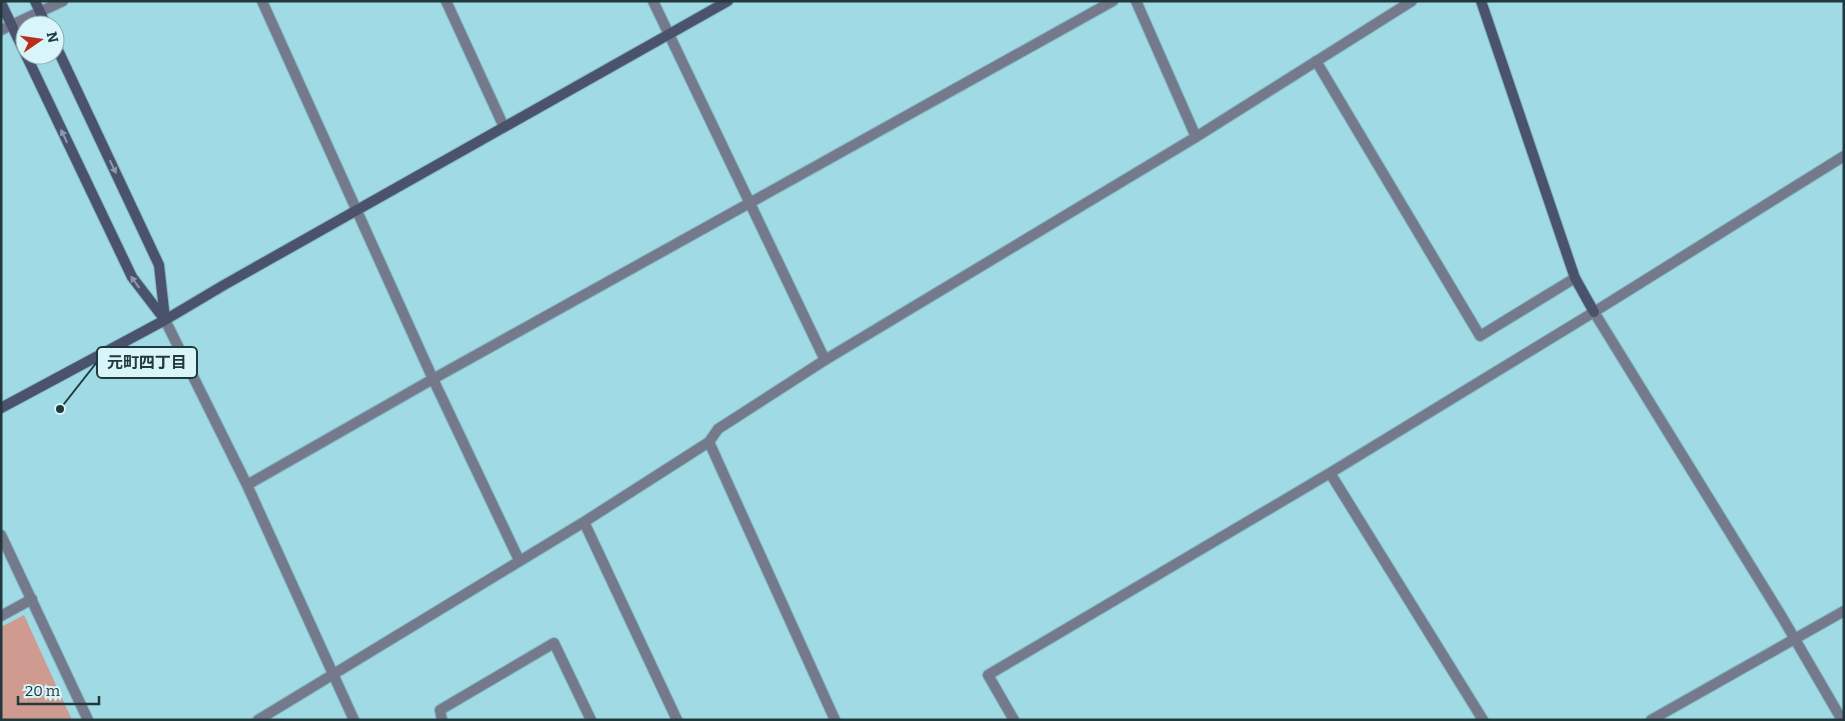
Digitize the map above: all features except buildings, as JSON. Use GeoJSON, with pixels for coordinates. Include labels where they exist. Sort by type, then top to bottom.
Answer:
{"type":"FeatureCollection","features":[{"type":"Feature","properties":{"kind":"street"},"geometry":{"type":"LineString","coordinates":[[35,1],[41,15]]}},
{"type":"Feature","properties":{"kind":"street"},"geometry":{"type":"LineString","coordinates":[[1,30],[62,1]]}},
{"type":"Feature","properties":{"kind":"street"},"geometry":{"type":"LineString","coordinates":[[262,1],[433,379],[520,560]]}},
{"type":"Feature","properties":{"kind":"street"},"geometry":{"type":"LineString","coordinates":[[446,1],[504,127]]}},
{"type":"Feature","properties":{"kind":"street"},"geometry":{"type":"LineString","coordinates":[[653,1],[825,360]]}},
{"type":"Feature","properties":{"kind":"street"},"geometry":{"type":"LineString","coordinates":[[1,408],[165,320],[728,1]]}},
{"type":"Feature","properties":{"kind":"street"},"geometry":{"type":"LineString","coordinates":[[247,485],[433,379],[1114,1]]}},
{"type":"Feature","properties":{"kind":"street"},"geometry":{"type":"LineString","coordinates":[[1136,1],[1196,137]]}},
{"type":"Feature","properties":{"kind":"street"},"geometry":{"type":"LineString","coordinates":[[258,720],[584,522],[709,442],[718,429],[825,360],[1196,137],[1412,1]]}},
{"type":"Feature","properties":{"kind":"street"},"geometry":{"type":"LineString","coordinates":[[1481,1],[1576,278],[1594,312],[1796,639],[1842,720]]}},
{"type":"Feature","properties":{"kind":"street"},"geometry":{"type":"LineString","coordinates":[[1,3],[15,32]]}},
{"type":"Feature","properties":{"kind":"street"},"geometry":{"type":"LineString","coordinates":[[1316,61],[1480,336],[1576,278]]}},
{"type":"Feature","properties":{"kind":"street"},"geometry":{"type":"LineString","coordinates":[[30,65],[132,277],[165,320],[247,485],[354,720]]}},
{"type":"Feature","properties":{"kind":"street"},"geometry":{"type":"LineString","coordinates":[[65,65],[160,265],[165,320]]}},
{"type":"Feature","properties":{"kind":"street"},"geometry":{"type":"LineString","coordinates":[[1014,720],[988,675],[1330,473],[1594,312],[1844,156]]}},
{"type":"Feature","properties":{"kind":"street"},"geometry":{"type":"LineString","coordinates":[[709,442],[835,720]]}},
{"type":"Feature","properties":{"kind":"street"},"geometry":{"type":"LineString","coordinates":[[1330,473],[1483,720]]}},
{"type":"Feature","properties":{"kind":"street"},"geometry":{"type":"LineString","coordinates":[[584,522],[677,720]]}},
{"type":"Feature","properties":{"kind":"street"},"geometry":{"type":"LineString","coordinates":[[1,535],[88,720]]}},
{"type":"Feature","properties":{"kind":"street"},"geometry":{"type":"LineString","coordinates":[[1,616],[32,600]]}},
{"type":"Feature","properties":{"kind":"street"},"geometry":{"type":"LineString","coordinates":[[1652,720],[1844,611]]}},
{"type":"Feature","properties":{"kind":"street"},"geometry":{"type":"LineString","coordinates":[[442,720],[440,710],[554,643],[590,720]]}},
{"type":"Feature","properties":{"kind":"shaded area"},"geometry":{"type":"Polygon","coordinates":[[[24,615],[72,720],[1,720],[1,627],[24,615]]]}},
{"type":"Feature","properties":{"kind":"place","name":"元町四丁目"},"geometry":{"type":"Point","coordinates":[60,409]}}]}
